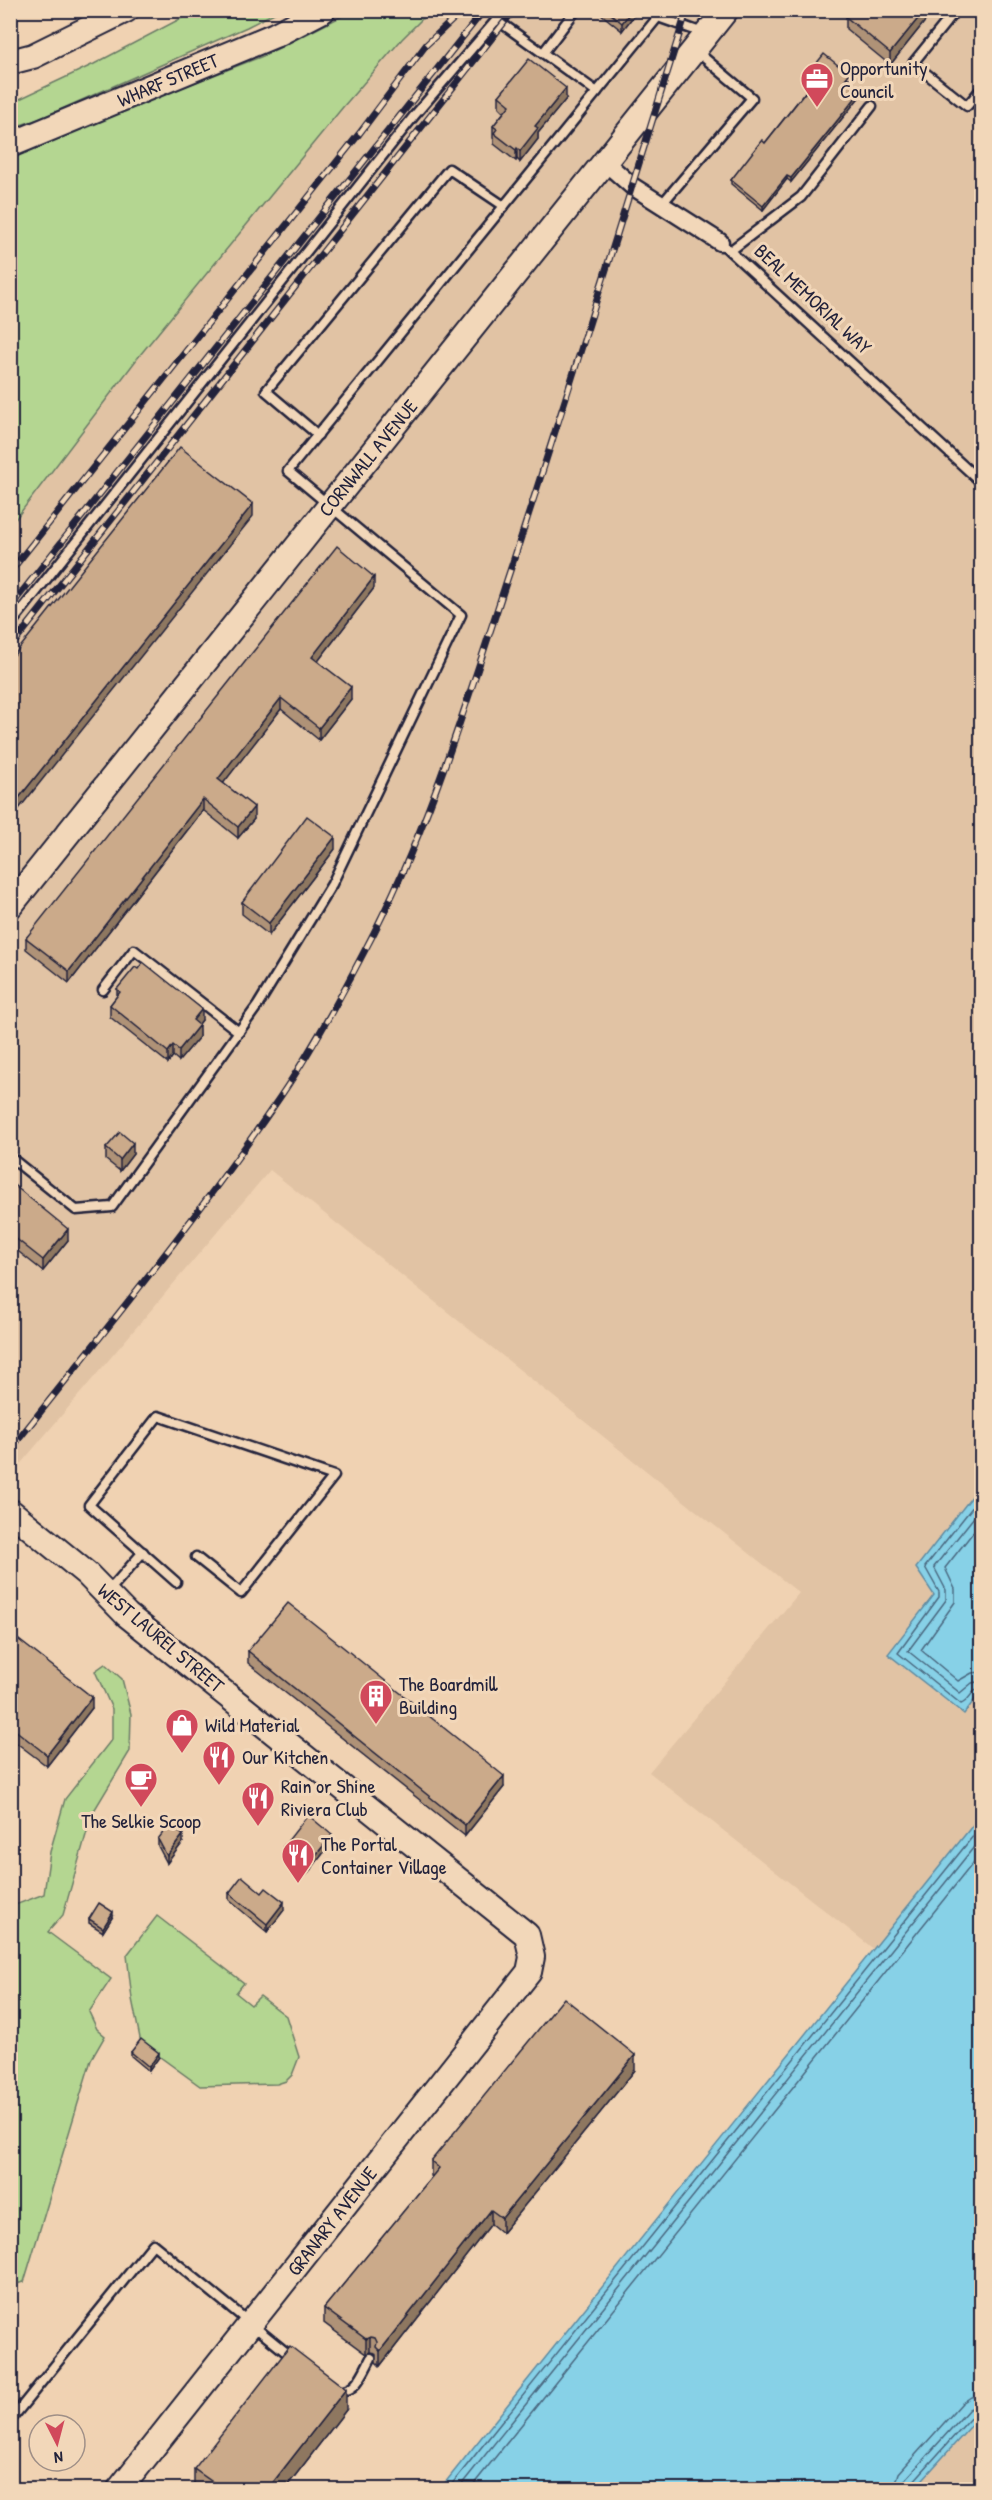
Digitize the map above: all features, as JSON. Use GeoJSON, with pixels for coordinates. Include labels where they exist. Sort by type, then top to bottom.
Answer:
{"type":"FeatureCollection","features":[{"type":"Feature","properties":{"kind":"street"},"geometry":{"type":"LineString","coordinates":[[10,76],[22,59],[126,10]]}},
{"type":"Feature","properties":{"kind":"street","name":"WHARF STREET"},"geometry":{"type":"LineString","coordinates":[[10,145],[275,35],[323,10]]}},
{"type":"Feature","properties":{"kind":"street","name":"CORNWALL AVENUE"},"geometry":{"type":"LineString","coordinates":[[10,906],[726,10]]}},
{"type":"Feature","properties":{"kind":"street","name":"BEAL MEMORIAL WAY"},"geometry":{"type":"LineString","coordinates":[[605,162],[632,186],[725,247]]}},
{"type":"Feature","properties":{"kind":"street","name":"WEST LAUREL STREET"},"geometry":{"type":"LineString","coordinates":[[10,1511],[87,1575],[127,1615],[527,1935],[531,1948]]}},
{"type":"Feature","properties":{"kind":"street","name":"GRANARY AVENUE"},"geometry":{"type":"LineString","coordinates":[[119,2490],[529,1972],[531,1948]]}},
{"type":"Feature","properties":{"kind":"lane"},"geometry":{"type":"LineString","coordinates":[[10,625],[414,116],[505,10]]}},
{"type":"Feature","properties":{"kind":"lane"},"geometry":{"type":"LineString","coordinates":[[543,53],[576,10]]}},
{"type":"Feature","properties":{"kind":"lane"},"geometry":{"type":"LineString","coordinates":[[956,10],[913,63],[967,106],[981,88]]}},
{"type":"Feature","properties":{"kind":"lane"},"geometry":{"type":"LineString","coordinates":[[10,1157],[76,1210],[112,1207],[258,1005],[332,884],[461,615],[288,471],[658,17],[701,42],[752,98],[661,206]]}},
{"type":"Feature","properties":{"kind":"lane"},"geometry":{"type":"LineString","coordinates":[[497,20],[597,92]]}},
{"type":"Feature","properties":{"kind":"lane"},"geometry":{"type":"LineString","coordinates":[[725,247],[801,197],[872,106]]}},
{"type":"Feature","properties":{"kind":"lane"},"geometry":{"type":"LineString","coordinates":[[318,435],[266,391],[449,169],[504,206]]}},
{"type":"Feature","properties":{"kind":"lane","name":"BEAL MEMORIAL WAY"},"geometry":{"type":"LineString","coordinates":[[725,247],[981,483]]}},
{"type":"Feature","properties":{"kind":"lane"},"geometry":{"type":"LineString","coordinates":[[103,990],[134,950],[239,1032]]}},
{"type":"Feature","properties":{"kind":"lane"},"geometry":{"type":"LineString","coordinates":[[176,1582],[89,1505],[158,1416],[334,1476],[241,1593],[196,1557]]}},
{"type":"Feature","properties":{"kind":"lane"},"geometry":{"type":"LineString","coordinates":[[106,1594],[143,1552]]}},
{"type":"Feature","properties":{"kind":"lane"},"geometry":{"type":"LineString","coordinates":[[10,2421],[153,2244],[303,2366]]}},
{"type":"Feature","properties":{"kind":"lane"},"geometry":{"type":"LineString","coordinates":[[326,2385],[338,2392],[350,2390],[355,2386],[371,2358]]}},
{"type":"Feature","properties":{"kind":"shaded area"},"geometry":{"type":"Polygon","coordinates":[[[430,11],[981,11],[981,1485],[916,1568],[934,1595],[888,1654],[963,1714],[981,1691],[981,1815],[875,1950],[649,1772],[799,1593],[270,1170],[11,1475],[11,525],[140,355],[343,107],[402,39],[430,11]]]}},
{"type":"Feature","properties":{"kind":"shaded area"},"geometry":{"type":"Polygon","coordinates":[[[981,2415],[981,2489],[914,2489],[981,2415]]]}},
{"type":"Feature","properties":{"kind":"green space"},"geometry":{"type":"Polygon","coordinates":[[[197,10],[278,11],[247,27],[39,119],[11,128],[11,103],[94,64],[197,10]]]}},
{"type":"Feature","properties":{"kind":"green space"},"geometry":{"type":"Polygon","coordinates":[[[352,11],[430,11],[402,39],[343,107],[140,355],[11,525],[11,154],[263,56],[352,11]]]}},
{"type":"Feature","properties":{"kind":"green space"},"geometry":{"type":"Polygon","coordinates":[[[105,1664],[122,1679],[131,1714],[130,1751],[92,1814],[63,1915],[48,1932],[111,1979],[89,2012],[97,2029],[105,2036],[91,2060],[24,2282],[11,2285],[11,1911],[15,1905],[44,1894],[50,1852],[65,1799],[112,1739],[112,1709],[95,1671],[105,1664]]]}},
{"type":"Feature","properties":{"kind":"green space"},"geometry":{"type":"Polygon","coordinates":[[[157,1916],[244,1983],[236,1993],[251,2005],[260,1996],[286,2016],[299,2057],[292,2075],[286,2081],[277,2084],[200,2086],[141,2043],[132,1999],[127,1955],[157,1916]]]}},
{"type":"Feature","properties":{"kind":"water"},"geometry":{"type":"Polygon","coordinates":[[[981,1485],[981,1691],[964,1714],[888,1654],[934,1595],[916,1568],[981,1485]]]}},
{"type":"Feature","properties":{"kind":"water"},"geometry":{"type":"Polygon","coordinates":[[[981,1815],[981,2415],[914,2489],[440,2489],[981,1815]]]}},
{"type":"Feature","properties":{"kind":"building"},"geometry":{"type":"Polygon","coordinates":[[[606,10],[632,10],[622,23],[606,10]]]}},
{"type":"Feature","properties":{"kind":"building"},"geometry":{"type":"Polygon","coordinates":[[[851,10],[925,10],[890,53],[846,17],[851,10]]]}},
{"type":"Feature","properties":{"kind":"building"},"geometry":{"type":"Polygon","coordinates":[[[824,54],[849,74],[845,79],[861,91],[791,178],[787,176],[763,206],[731,180],[762,140],[765,143],[815,80],[808,74],[824,54]]]}},
{"type":"Feature","properties":{"kind":"building"},"geometry":{"type":"Polygon","coordinates":[[[529,59],[566,88],[535,126],[538,128],[520,151],[494,133],[497,129],[493,126],[510,105],[499,96],[529,59]]]}},
{"type":"Feature","properties":{"kind":"building"},"geometry":{"type":"Polygon","coordinates":[[[180,447],[253,504],[10,809],[10,660],[180,447]]]}},
{"type":"Feature","properties":{"kind":"building"},"geometry":{"type":"Polygon","coordinates":[[[337,546],[374,577],[312,657],[351,687],[319,728],[281,698],[218,779],[254,807],[238,827],[203,799],[69,971],[26,938],[337,546]]]}},
{"type":"Feature","properties":{"kind":"building"},"geometry":{"type":"Polygon","coordinates":[[[307,816],[335,837],[269,923],[242,902],[307,816]]]}},
{"type":"Feature","properties":{"kind":"building"},"geometry":{"type":"Polygon","coordinates":[[[143,962],[202,1009],[193,1020],[199,1025],[179,1050],[173,1045],[168,1052],[110,1005],[120,992],[117,989],[135,967],[138,969],[143,962]]]}},
{"type":"Feature","properties":{"kind":"building"},"geometry":{"type":"Polygon","coordinates":[[[120,1132],[133,1143],[120,1160],[106,1148],[120,1132]]]}},
{"type":"Feature","properties":{"kind":"building"},"geometry":{"type":"Polygon","coordinates":[[[10,1182],[68,1229],[43,1260],[10,1234],[10,1182]]]}},
{"type":"Feature","properties":{"kind":"building","name":"The Boardmill Building"},"geometry":{"type":"Polygon","coordinates":[[[288,1603],[504,1776],[465,1825],[248,1651],[288,1603]]]}},
{"type":"Feature","properties":{"kind":"building"},"geometry":{"type":"Polygon","coordinates":[[[10,1633],[92,1697],[47,1755],[10,1726],[10,1633]]]}},
{"type":"Feature","properties":{"kind":"building"},"geometry":{"type":"Polygon","coordinates":[[[308,1815],[332,1835],[307,1866],[283,1847],[308,1815]]]}},
{"type":"Feature","properties":{"kind":"building"},"geometry":{"type":"Polygon","coordinates":[[[169,1825],[183,1835],[167,1856],[158,1839],[169,1825]]]}},
{"type":"Feature","properties":{"kind":"building"},"geometry":{"type":"Polygon","coordinates":[[[242,1876],[262,1893],[266,1888],[284,1902],[267,1924],[229,1893],[242,1876]]]}},
{"type":"Feature","properties":{"kind":"building"},"geometry":{"type":"Polygon","coordinates":[[[99,1903],[113,1912],[103,1928],[89,1919],[99,1903]]]}},
{"type":"Feature","properties":{"kind":"building"},"geometry":{"type":"Polygon","coordinates":[[[564,1998],[635,2055],[502,2218],[491,2210],[380,2351],[376,2347],[375,2338],[366,2339],[324,2308],[439,2168],[431,2161],[564,1998]]]}},
{"type":"Feature","properties":{"kind":"building"},"geometry":{"type":"Polygon","coordinates":[[[141,2039],[159,2053],[149,2067],[131,2052],[141,2039]]]}},
{"type":"Feature","properties":{"kind":"building"},"geometry":{"type":"Polygon","coordinates":[[[290,2346],[346,2389],[267,2490],[224,2490],[194,2469],[290,2346]]]}},
{"type":"Feature","properties":{"kind":"railway"},"geometry":{"type":"LineString","coordinates":[[10,572],[359,134],[426,45],[463,10]]}},
{"type":"Feature","properties":{"kind":"railway"},"geometry":{"type":"LineString","coordinates":[[10,607],[484,10]]}},
{"type":"Feature","properties":{"kind":"railway"},"geometry":{"type":"LineString","coordinates":[[10,648],[514,10]]}},
{"type":"Feature","properties":{"kind":"railway"},"geometry":{"type":"LineString","coordinates":[[10,1450],[182,1232],[280,1097],[325,1025],[387,906],[425,817],[474,681],[551,445],[687,10]]}},
{"type":"Feature","properties":{"kind":"place","name":"Opportunity Council"},"geometry":{"type":"Point","coordinates":[817,108]}},
{"type":"Feature","properties":{"kind":"place","name":"The Boardmill Building"},"geometry":{"type":"Point","coordinates":[376,1725]}},
{"type":"Feature","properties":{"kind":"place","name":"Wild Material"},"geometry":{"type":"Point","coordinates":[182,1754]}},
{"type":"Feature","properties":{"kind":"place","name":"Our Kitchen"},"geometry":{"type":"Point","coordinates":[219,1786]}},
{"type":"Feature","properties":{"kind":"place","name":"The Selkie Scoop"},"geometry":{"type":"Point","coordinates":[141,1808]}},
{"type":"Feature","properties":{"kind":"place","name":"Rain or Shine Riviera Club"},"geometry":{"type":"Point","coordinates":[258,1827]}},
{"type":"Feature","properties":{"kind":"place","name":"The Portal Container Village"},"geometry":{"type":"Point","coordinates":[298,1884]}}]}
